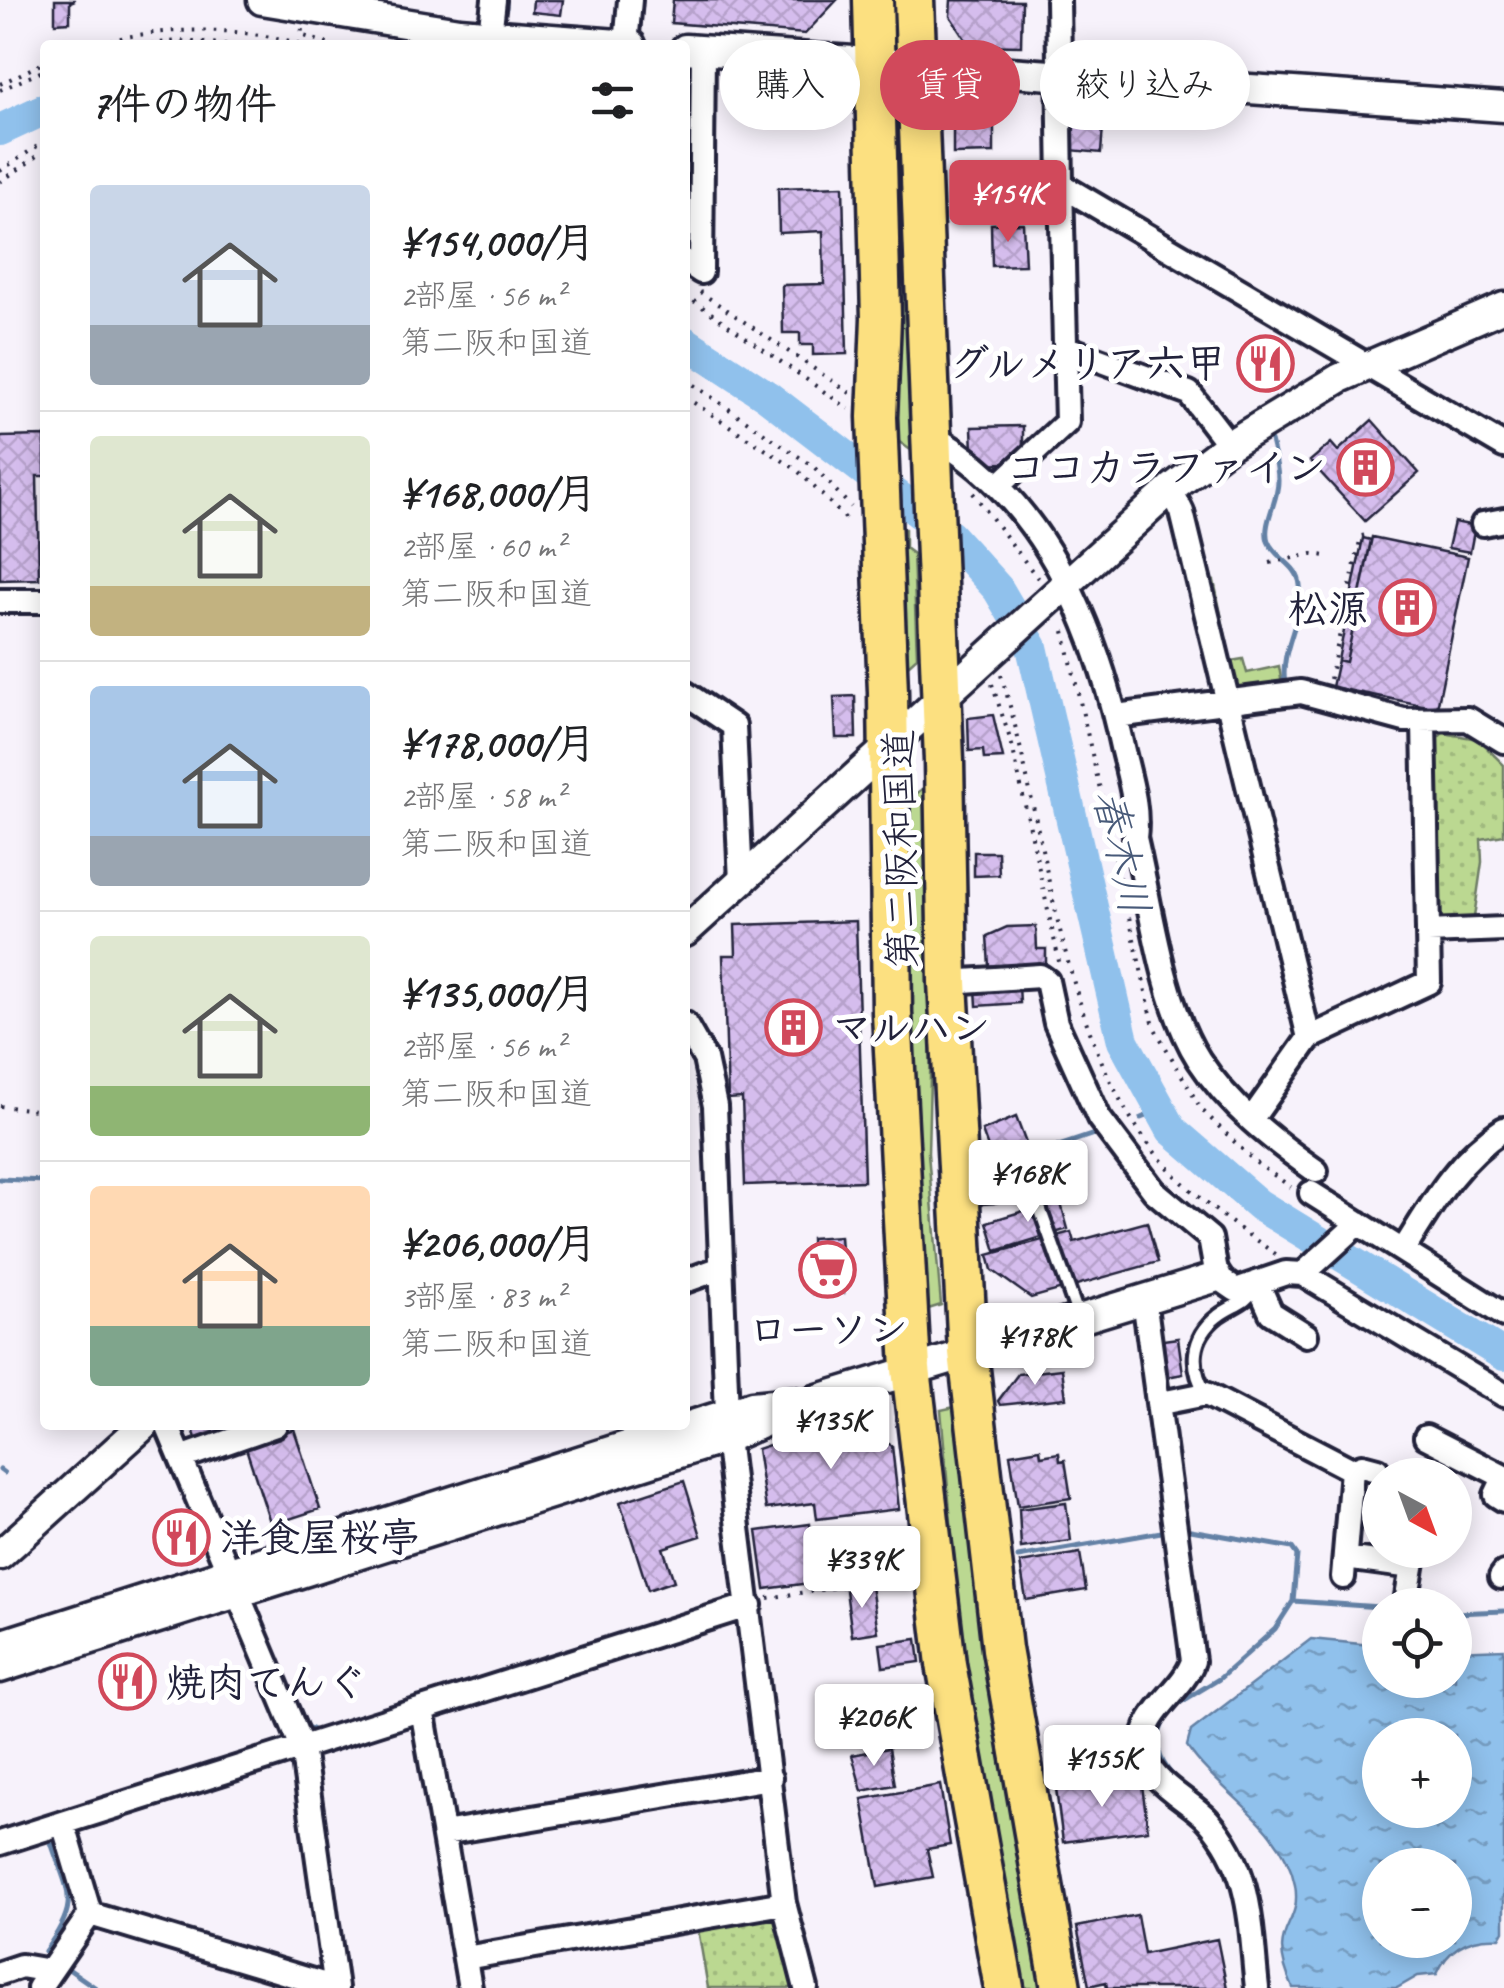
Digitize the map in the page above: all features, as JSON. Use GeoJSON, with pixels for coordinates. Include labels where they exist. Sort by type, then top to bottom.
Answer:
{"type":"FeatureCollection","features":[{"type":"Feature","properties":{"kind":"highway","name":"第二阪和国道"},"geometry":{"type":"LineString","coordinates":[[873,0],[881,318],[862,409],[862,519],[888,750],[892,1014],[911,1369],[946,1664],[1004,1988]]}},
{"type":"Feature","properties":{"kind":"highway","name":"第二阪和国道"},"geometry":{"type":"LineString","coordinates":[[914,0],[915,40]]}},
{"type":"Feature","properties":{"kind":"highway","name":"第二阪和国道"},"geometry":{"type":"LineString","coordinates":[[919,130],[948,982],[968,1352],[1002,1649],[1061,1988]]}},
{"type":"Feature","properties":{"kind":"street"},"geometry":{"type":"LineString","coordinates":[[262,0],[489,40],[494,0]]}},
{"type":"Feature","properties":{"kind":"street"},"geometry":{"type":"LineString","coordinates":[[628,40],[630,0]]}},
{"type":"Feature","properties":{"kind":"street"},"geometry":{"type":"LineString","coordinates":[[1057,40],[1058,0]]}},
{"type":"Feature","properties":{"kind":"street"},"geometry":{"type":"LineString","coordinates":[[690,264],[701,272],[694,50],[880,62]]}},
{"type":"Feature","properties":{"kind":"street"},"geometry":{"type":"LineString","coordinates":[[1250,89],[1504,107]]}},
{"type":"Feature","properties":{"kind":"street"},"geometry":{"type":"LineString","coordinates":[[998,486],[1067,422],[1058,130]]}},
{"type":"Feature","properties":{"kind":"street"},"geometry":{"type":"LineString","coordinates":[[1061,185],[1504,446]]}},
{"type":"Feature","properties":{"kind":"street"},"geometry":{"type":"LineString","coordinates":[[690,928],[941,700],[996,658],[1054,592],[1229,445],[1366,365],[1504,307]]}},
{"type":"Feature","properties":{"kind":"street"},"geometry":{"type":"LineString","coordinates":[[1067,348],[1189,393],[1229,445]]}},
{"type":"Feature","properties":{"kind":"street"},"geometry":{"type":"LineString","coordinates":[[931,450],[956,449],[998,486],[1034,527],[1138,819],[1136,838],[1183,1028],[1240,1122],[1314,1182],[1355,1227],[1403,1251],[1504,1314]]}},
{"type":"Feature","properties":{"kind":"street"},"geometry":{"type":"LineString","coordinates":[[1171,490],[1182,512],[1309,1038]]}},
{"type":"Feature","properties":{"kind":"street"},"geometry":{"type":"LineString","coordinates":[[0,601],[40,601]]}},
{"type":"Feature","properties":{"kind":"street"},"geometry":{"type":"LineString","coordinates":[[1107,724],[1301,692],[1424,722],[1468,719],[1504,740]]}},
{"type":"Feature","properties":{"kind":"street"},"geometry":{"type":"LineString","coordinates":[[690,697],[734,726],[741,882]]}},
{"type":"Feature","properties":{"kind":"street"},"geometry":{"type":"LineString","coordinates":[[1240,1122],[1309,1038],[1429,982],[1424,722]]}},
{"type":"Feature","properties":{"kind":"street"},"geometry":{"type":"LineString","coordinates":[[1428,932],[1504,929]]}},
{"type":"Feature","properties":{"kind":"street"},"geometry":{"type":"LineString","coordinates":[[948,982],[1040,976],[1047,981],[1056,1023],[1099,1118],[1154,1191],[1210,1238],[1217,1277],[1236,1290],[1307,1270],[1355,1227]]}},
{"type":"Feature","properties":{"kind":"street"},"geometry":{"type":"LineString","coordinates":[[690,1035],[712,1084],[727,1426],[784,1903],[806,1988]]}},
{"type":"Feature","properties":{"kind":"street"},"geometry":{"type":"LineString","coordinates":[[1403,1251],[1450,1176],[1480,1144],[1504,1129]]}},
{"type":"Feature","properties":{"kind":"street"},"geometry":{"type":"LineString","coordinates":[[690,1279],[720,1268]]}},
{"type":"Feature","properties":{"kind":"street"},"geometry":{"type":"LineString","coordinates":[[1307,1270],[1504,1395]]}},
{"type":"Feature","properties":{"kind":"street"},"geometry":{"type":"LineString","coordinates":[[0,1668],[234,1583],[727,1426],[1217,1277]]}},
{"type":"Feature","properties":{"kind":"street"},"geometry":{"type":"LineString","coordinates":[[1258,1284],[1271,1313],[1306,1335]]}},
{"type":"Feature","properties":{"kind":"street"},"geometry":{"type":"LineString","coordinates":[[1144,1298],[1193,1661],[1188,1677],[1148,1727],[1143,1746],[1148,1764],[1160,1780],[1213,1825],[1247,1884],[1257,1988]]}},
{"type":"Feature","properties":{"kind":"street"},"geometry":{"type":"LineString","coordinates":[[1161,1403],[1206,1394],[1352,1470],[1362,1466]]}},
{"type":"Feature","properties":{"kind":"street"},"geometry":{"type":"LineString","coordinates":[[0,1555],[138,1430]]}},
{"type":"Feature","properties":{"kind":"street"},"geometry":{"type":"LineString","coordinates":[[90,1914],[336,1988],[302,1747],[169,1430]]}},
{"type":"Feature","properties":{"kind":"street"},"geometry":{"type":"LineString","coordinates":[[180,1458],[261,1430]]}},
{"type":"Feature","properties":{"kind":"street"},"geometry":{"type":"LineString","coordinates":[[1426,1437],[1504,1478],[1496,1496],[1504,1500]]}},
{"type":"Feature","properties":{"kind":"street"},"geometry":{"type":"LineString","coordinates":[[1352,1470],[1344,1568],[1362,1565]]}},
{"type":"Feature","properties":{"kind":"street"},"geometry":{"type":"LineString","coordinates":[[0,1646],[234,1583]]}},
{"type":"Feature","properties":{"kind":"street"},"geometry":{"type":"LineString","coordinates":[[0,1843],[750,1605]]}},
{"type":"Feature","properties":{"kind":"street"},"geometry":{"type":"LineString","coordinates":[[422,1709],[470,1988]]}},
{"type":"Feature","properties":{"kind":"street"},"geometry":{"type":"LineString","coordinates":[[444,1833],[770,1778]]}},
{"type":"Feature","properties":{"kind":"street"},"geometry":{"type":"LineString","coordinates":[[63,1823],[90,1914]]}},
{"type":"Feature","properties":{"kind":"street"},"geometry":{"type":"LineString","coordinates":[[465,1958],[784,1903]]}},
{"type":"Feature","properties":{"kind":"street"},"geometry":{"type":"LineString","coordinates":[[0,1973],[21,1966],[45,1980],[90,1914]]}},
{"type":"Feature","properties":{"kind":"lane"},"geometry":{"type":"LineString","coordinates":[[960,1198],[992,1196],[1030,1184],[1079,1318]]}},
{"type":"Feature","properties":{"kind":"lane"},"geometry":{"type":"LineString","coordinates":[[1206,1394],[1192,1370],[1198,1344],[1218,1316],[1246,1303],[1258,1284]]}},
{"type":"Feature","properties":{"kind":"path"},"geometry":{"type":"LineString","coordinates":[[302,24],[301,35],[316,40]]}},
{"type":"Feature","properties":{"kind":"path"},"geometry":{"type":"LineString","coordinates":[[116,40],[176,29],[233,30],[282,40]]}},
{"type":"Feature","properties":{"kind":"path"},"geometry":{"type":"LineString","coordinates":[[231,40],[233,30]]}},
{"type":"Feature","properties":{"kind":"path"},"geometry":{"type":"LineString","coordinates":[[0,87],[40,65]]}},
{"type":"Feature","properties":{"kind":"path"},"geometry":{"type":"LineString","coordinates":[[0,87],[40,72]]}},
{"type":"Feature","properties":{"kind":"path"},"geometry":{"type":"LineString","coordinates":[[0,171],[21,152],[40,143]]}},
{"type":"Feature","properties":{"kind":"path"},"geometry":{"type":"LineString","coordinates":[[0,182],[40,154]]}},
{"type":"Feature","properties":{"kind":"path"},"geometry":{"type":"LineString","coordinates":[[699,291],[862,409]]}},
{"type":"Feature","properties":{"kind":"path"},"geometry":{"type":"LineString","coordinates":[[690,298],[862,409]]}},
{"type":"Feature","properties":{"kind":"path"},"geometry":{"type":"LineString","coordinates":[[748,338],[755,329]]}},
{"type":"Feature","properties":{"kind":"path"},"geometry":{"type":"LineString","coordinates":[[690,382],[803,460],[862,519]]}},
{"type":"Feature","properties":{"kind":"path"},"geometry":{"type":"LineString","coordinates":[[690,400],[797,470],[862,519]]}},
{"type":"Feature","properties":{"kind":"path"},"geometry":{"type":"LineString","coordinates":[[797,470],[803,460]]}},
{"type":"Feature","properties":{"kind":"path"},"geometry":{"type":"LineString","coordinates":[[970,484],[976,501],[1054,592]]}},
{"type":"Feature","properties":{"kind":"path"},"geometry":{"type":"LineString","coordinates":[[1326,699],[1361,536],[1366,535]]}},
{"type":"Feature","properties":{"kind":"path"},"geometry":{"type":"LineString","coordinates":[[1270,564],[1312,554],[1326,556]]}},
{"type":"Feature","properties":{"kind":"path"},"geometry":{"type":"LineString","coordinates":[[996,658],[1014,718],[1074,978],[1114,1090],[1167,1166],[1207,1206],[1240,1231],[1307,1270]]}},
{"type":"Feature","properties":{"kind":"path"},"geometry":{"type":"LineString","coordinates":[[991,680],[1004,721],[1063,978]]}},
{"type":"Feature","properties":{"kind":"path"},"geometry":{"type":"LineString","coordinates":[[1004,721],[1014,718]]}},
{"type":"Feature","properties":{"kind":"path"},"geometry":{"type":"LineString","coordinates":[[1087,734],[1107,724]]}},
{"type":"Feature","properties":{"kind":"path"},"geometry":{"type":"LineString","coordinates":[[0,1106],[40,1110]]}},
{"type":"Feature","properties":{"kind":"path"},"geometry":{"type":"LineString","coordinates":[[1220,1131],[1240,1122]]}},
{"type":"Feature","properties":{"kind":"path"},"geometry":{"type":"LineString","coordinates":[[1230,1236],[1240,1231]]}},
{"type":"Feature","properties":{"kind":"path"},"geometry":{"type":"LineString","coordinates":[[750,1605],[762,1598],[916,1575]]}},
{"type":"Feature","properties":{"kind":"green space"},"geometry":{"type":"Polygon","coordinates":[[[895,130],[902,130],[916,454],[891,436],[899,253],[895,130]]]}},
{"type":"Feature","properties":{"kind":"green space"},"geometry":{"type":"Polygon","coordinates":[[[892,521],[905,529],[905,548],[913,554],[917,657],[898,674],[892,521]]]}},
{"type":"Feature","properties":{"kind":"green space"},"geometry":{"type":"Polygon","coordinates":[[[1214,581],[1231,661],[1243,659],[1247,673],[1279,666],[1282,685],[1246,691],[1233,684],[1208,582],[1214,581]]]}},
{"type":"Feature","properties":{"kind":"green space"},"geometry":{"type":"Polygon","coordinates":[[[1443,733],[1478,739],[1504,765],[1504,835],[1481,839],[1482,862],[1473,924],[1446,925],[1438,916],[1432,743],[1443,733]]]}},
{"type":"Feature","properties":{"kind":"green space"},"geometry":{"type":"Polygon","coordinates":[[[927,784],[931,1040],[928,1153],[941,1305],[925,1310],[909,1073],[910,800],[927,784]]]}},
{"type":"Feature","properties":{"kind":"green space"},"geometry":{"type":"Polygon","coordinates":[[[959,1406],[1043,1988],[1018,1988],[965,1679],[941,1410],[959,1406]]]}},
{"type":"Feature","properties":{"kind":"green space"},"geometry":{"type":"Polygon","coordinates":[[[769,1915],[781,1924],[796,1988],[708,1988],[698,1929],[769,1915]]]}},
{"type":"Feature","properties":{"kind":"water"},"geometry":{"type":"Polygon","coordinates":[[[1311,1639],[1362,1644],[1362,1698],[1472,1698],[1472,1650],[1504,1649],[1504,1931],[1500,1938],[1472,1941],[1472,1848],[1362,1848],[1362,1958],[1446,1958],[1437,1974],[1418,1976],[1397,1988],[1293,1988],[1282,1952],[1296,1900],[1288,1863],[1264,1827],[1187,1746],[1191,1731],[1311,1639]]]}},
{"type":"Feature","properties":{"kind":"building"},"geometry":{"type":"Polygon","coordinates":[[[55,0],[75,0],[70,2],[70,22],[55,23],[55,0]]]}},
{"type":"Feature","properties":{"kind":"building"},"geometry":{"type":"Polygon","coordinates":[[[533,0],[563,0],[561,15],[532,12],[533,0]]]}},
{"type":"Feature","properties":{"kind":"building"},"geometry":{"type":"Polygon","coordinates":[[[673,0],[837,0],[805,34],[671,23],[673,0]]]}},
{"type":"Feature","properties":{"kind":"building"},"geometry":{"type":"Polygon","coordinates":[[[951,0],[1022,1],[1021,46],[1020,40],[966,40],[950,16],[951,0]]]}},
{"type":"Feature","properties":{"kind":"building"},"geometry":{"type":"Polygon","coordinates":[[[953,130],[994,130],[994,153],[953,154],[953,130]]]}},
{"type":"Feature","properties":{"kind":"building"},"geometry":{"type":"Polygon","coordinates":[[[1072,130],[1103,130],[1101,153],[1070,150],[1072,130]]]}},
{"type":"Feature","properties":{"kind":"building"},"geometry":{"type":"Polygon","coordinates":[[[843,186],[847,354],[813,355],[813,345],[800,345],[800,333],[783,333],[782,285],[824,284],[823,231],[779,233],[778,188],[843,186]]]}},
{"type":"Feature","properties":{"kind":"building"},"geometry":{"type":"Polygon","coordinates":[[[1023,223],[1025,265],[992,266],[991,224],[1023,223]]]}},
{"type":"Feature","properties":{"kind":"building","name":"ココカラファイン"},"geometry":{"type":"Polygon","coordinates":[[[1372,420],[1419,473],[1365,521],[1310,461],[1331,443],[1338,451],[1372,420]]]}},
{"type":"Feature","properties":{"kind":"building"},"geometry":{"type":"Polygon","coordinates":[[[1023,426],[1023,446],[1004,463],[984,464],[973,452],[972,427],[1023,426]]]}},
{"type":"Feature","properties":{"kind":"building"},"geometry":{"type":"Polygon","coordinates":[[[40,436],[39,579],[0,580],[0,437],[40,436]]]}},
{"type":"Feature","properties":{"kind":"building"},"geometry":{"type":"Polygon","coordinates":[[[1454,522],[1475,526],[1470,552],[1448,548],[1454,522]]]}},
{"type":"Feature","properties":{"kind":"building","name":"松源"},"geometry":{"type":"Polygon","coordinates":[[[1372,537],[1468,557],[1437,708],[1332,687],[1338,660],[1346,662],[1372,537]]]}},
{"type":"Feature","properties":{"kind":"building"},"geometry":{"type":"Polygon","coordinates":[[[1363,538],[1371,540],[1346,662],[1338,660],[1363,538]]]}},
{"type":"Feature","properties":{"kind":"building"},"geometry":{"type":"Polygon","coordinates":[[[855,696],[856,738],[836,738],[834,697],[855,696]]]}},
{"type":"Feature","properties":{"kind":"building"},"geometry":{"type":"Polygon","coordinates":[[[993,715],[1003,758],[984,759],[983,750],[969,751],[968,718],[993,715]]]}},
{"type":"Feature","properties":{"kind":"building"},"geometry":{"type":"Polygon","coordinates":[[[974,852],[998,852],[999,875],[974,876],[974,852]]]}},
{"type":"Feature","properties":{"kind":"building","name":"マルハン"},"geometry":{"type":"Polygon","coordinates":[[[856,921],[864,1181],[745,1185],[742,1098],[728,1099],[723,955],[736,955],[735,925],[856,921]]]}},
{"type":"Feature","properties":{"kind":"building"},"geometry":{"type":"Polygon","coordinates":[[[1036,926],[1037,949],[1046,949],[1046,963],[989,966],[987,936],[1007,927],[1036,926]]]}},
{"type":"Feature","properties":{"kind":"building"},"geometry":{"type":"Polygon","coordinates":[[[1019,985],[1020,1003],[977,1006],[976,988],[1019,985]]]}},
{"type":"Feature","properties":{"kind":"building"},"geometry":{"type":"Polygon","coordinates":[[[1016,1117],[1029,1151],[994,1164],[982,1131],[1016,1117]]]}},
{"type":"Feature","properties":{"kind":"building"},"geometry":{"type":"Polygon","coordinates":[[[1060,1200],[1068,1229],[996,1251],[987,1222],[1060,1200]]]}},
{"type":"Feature","properties":{"kind":"building"},"geometry":{"type":"Polygon","coordinates":[[[1147,1222],[1158,1262],[1031,1298],[992,1270],[988,1255],[1071,1232],[1074,1242],[1147,1222]]]}},
{"type":"Feature","properties":{"kind":"building","name":"ローソン"},"geometry":{"type":"Polygon","coordinates":[[[840,1236],[844,1293],[813,1294],[811,1238],[840,1236]]]}},
{"type":"Feature","properties":{"kind":"building"},"geometry":{"type":"Polygon","coordinates":[[[1178,1338],[1183,1374],[1167,1377],[1163,1340],[1178,1338]]]}},
{"type":"Feature","properties":{"kind":"building"},"geometry":{"type":"Polygon","coordinates":[[[1062,1369],[1066,1398],[1000,1405],[998,1401],[1018,1374],[1062,1369]]]}},
{"type":"Feature","properties":{"kind":"building"},"geometry":{"type":"Polygon","coordinates":[[[849,1418],[892,1446],[899,1509],[817,1519],[815,1503],[766,1509],[757,1449],[849,1418]]]}},
{"type":"Feature","properties":{"kind":"building"},"geometry":{"type":"Polygon","coordinates":[[[193,1430],[229,1430],[197,1442],[193,1430]]]}},
{"type":"Feature","properties":{"kind":"building"},"geometry":{"type":"Polygon","coordinates":[[[294,1430],[320,1509],[271,1525],[245,1445],[294,1430]]]}},
{"type":"Feature","properties":{"kind":"building"},"geometry":{"type":"Polygon","coordinates":[[[1040,1449],[1041,1456],[1059,1453],[1060,1461],[1065,1460],[1071,1498],[1018,1506],[1010,1454],[1040,1449]]]}},
{"type":"Feature","properties":{"kind":"building"},"geometry":{"type":"Polygon","coordinates":[[[684,1481],[701,1536],[663,1548],[674,1581],[648,1590],[620,1502],[684,1481]]]}},
{"type":"Feature","properties":{"kind":"building"},"geometry":{"type":"Polygon","coordinates":[[[1066,1503],[1071,1541],[1021,1548],[1019,1509],[1066,1503]]]}},
{"type":"Feature","properties":{"kind":"building"},"geometry":{"type":"Polygon","coordinates":[[[810,1524],[817,1582],[765,1589],[757,1531],[810,1524]]]}},
{"type":"Feature","properties":{"kind":"building"},"geometry":{"type":"Polygon","coordinates":[[[1080,1553],[1086,1590],[1026,1600],[1020,1563],[1080,1553]]]}},
{"type":"Feature","properties":{"kind":"building"},"geometry":{"type":"Polygon","coordinates":[[[871,1586],[878,1632],[852,1636],[846,1590],[871,1586]]]}},
{"type":"Feature","properties":{"kind":"building"},"geometry":{"type":"Polygon","coordinates":[[[917,1639],[920,1662],[883,1667],[880,1644],[917,1639]]]}},
{"type":"Feature","properties":{"kind":"building"},"geometry":{"type":"Polygon","coordinates":[[[1101,1733],[1105,1764],[1054,1772],[1050,1741],[1101,1733]]]}},
{"type":"Feature","properties":{"kind":"building"},"geometry":{"type":"Polygon","coordinates":[[[889,1748],[895,1785],[862,1791],[852,1755],[889,1748]]]}},
{"type":"Feature","properties":{"kind":"building"},"geometry":{"type":"Polygon","coordinates":[[[1141,1778],[1148,1830],[1063,1842],[1056,1789],[1141,1778]]]}},
{"type":"Feature","properties":{"kind":"building"},"geometry":{"type":"Polygon","coordinates":[[[940,1785],[950,1845],[927,1849],[933,1877],[878,1887],[862,1799],[940,1785]]]}},
{"type":"Feature","properties":{"kind":"building"},"geometry":{"type":"Polygon","coordinates":[[[1137,1915],[1144,1954],[1217,1939],[1227,1988],[1107,1988],[1106,1982],[1089,1986],[1077,1927],[1137,1915]]]}},
{"type":"Feature","properties":{"kind":"waterway"},"geometry":{"type":"LineString","coordinates":[[506,0],[506,8]]}},
{"type":"Feature","properties":{"kind":"waterway","name":"春木川"},"geometry":{"type":"LineString","coordinates":[[0,130],[40,111]]}},
{"type":"Feature","properties":{"kind":"waterway","name":"春木川"},"geometry":{"type":"LineString","coordinates":[[690,345],[767,396],[950,536],[998,589],[1032,647],[1123,1041],[1172,1130],[1259,1205],[1504,1355]]}},
{"type":"Feature","properties":{"kind":"waterway"},"geometry":{"type":"LineString","coordinates":[[1271,441],[1278,480],[1267,527],[1268,541],[1295,572],[1300,585],[1299,611],[1285,659],[1285,685]]}},
{"type":"Feature","properties":{"kind":"waterway"},"geometry":{"type":"LineString","coordinates":[[1141,1118],[1161,1110]]}},
{"type":"Feature","properties":{"kind":"waterway"},"geometry":{"type":"LineString","coordinates":[[982,1172],[1100,1132]]}},
{"type":"Feature","properties":{"kind":"waterway"},"geometry":{"type":"LineString","coordinates":[[0,1179],[40,1181]]}},
{"type":"Feature","properties":{"kind":"waterway"},"geometry":{"type":"LineString","coordinates":[[0,1470],[4,1473]]}},
{"type":"Feature","properties":{"kind":"waterway"},"geometry":{"type":"LineString","coordinates":[[1185,1529],[1292,1548],[1297,1555],[1293,1601]]}},
{"type":"Feature","properties":{"kind":"waterway"},"geometry":{"type":"LineString","coordinates":[[1018,1557],[1167,1531]]}},
{"type":"Feature","properties":{"kind":"waterway"},"geometry":{"type":"LineString","coordinates":[[1176,1705],[1219,1679],[1275,1629],[1293,1601],[1362,1606]]}},
{"type":"Feature","properties":{"kind":"waterway"},"geometry":{"type":"LineString","coordinates":[[1472,1612],[1504,1611]]}},
{"type":"Feature","properties":{"kind":"waterway"},"geometry":{"type":"LineString","coordinates":[[277,1659],[307,1727],[320,1733]]}},
{"type":"Feature","properties":{"kind":"waterway"},"geometry":{"type":"LineString","coordinates":[[1166,1717],[1158,1748],[1174,1777]]}},
{"type":"Feature","properties":{"kind":"waterway"},"geometry":{"type":"LineString","coordinates":[[45,1951],[68,1907],[66,1884],[49,1836]]}},
{"type":"Feature","properties":{"kind":"waterway"},"geometry":{"type":"LineString","coordinates":[[67,1968],[96,1988]]}},
{"type":"Feature","properties":{"kind":"place","name":"グルメリア六甲"},"geometry":{"type":"Point","coordinates":[1265,363]}},
{"type":"Feature","properties":{"kind":"place","name":"ココカラファイン"},"geometry":{"type":"Point","coordinates":[1365,467]}},
{"type":"Feature","properties":{"kind":"place","name":"松源"},"geometry":{"type":"Point","coordinates":[1407,608]}},
{"type":"Feature","properties":{"kind":"place","name":"マルハン"},"geometry":{"type":"Point","coordinates":[793,1027]}},
{"type":"Feature","properties":{"kind":"place","name":"ローソン"},"geometry":{"type":"Point","coordinates":[828,1270]}},
{"type":"Feature","properties":{"kind":"place","name":"洋食屋桜亭"},"geometry":{"type":"Point","coordinates":[181,1537]}},
{"type":"Feature","properties":{"kind":"place","name":"焼肉てんぐ"},"geometry":{"type":"Point","coordinates":[127,1682]}}]}
